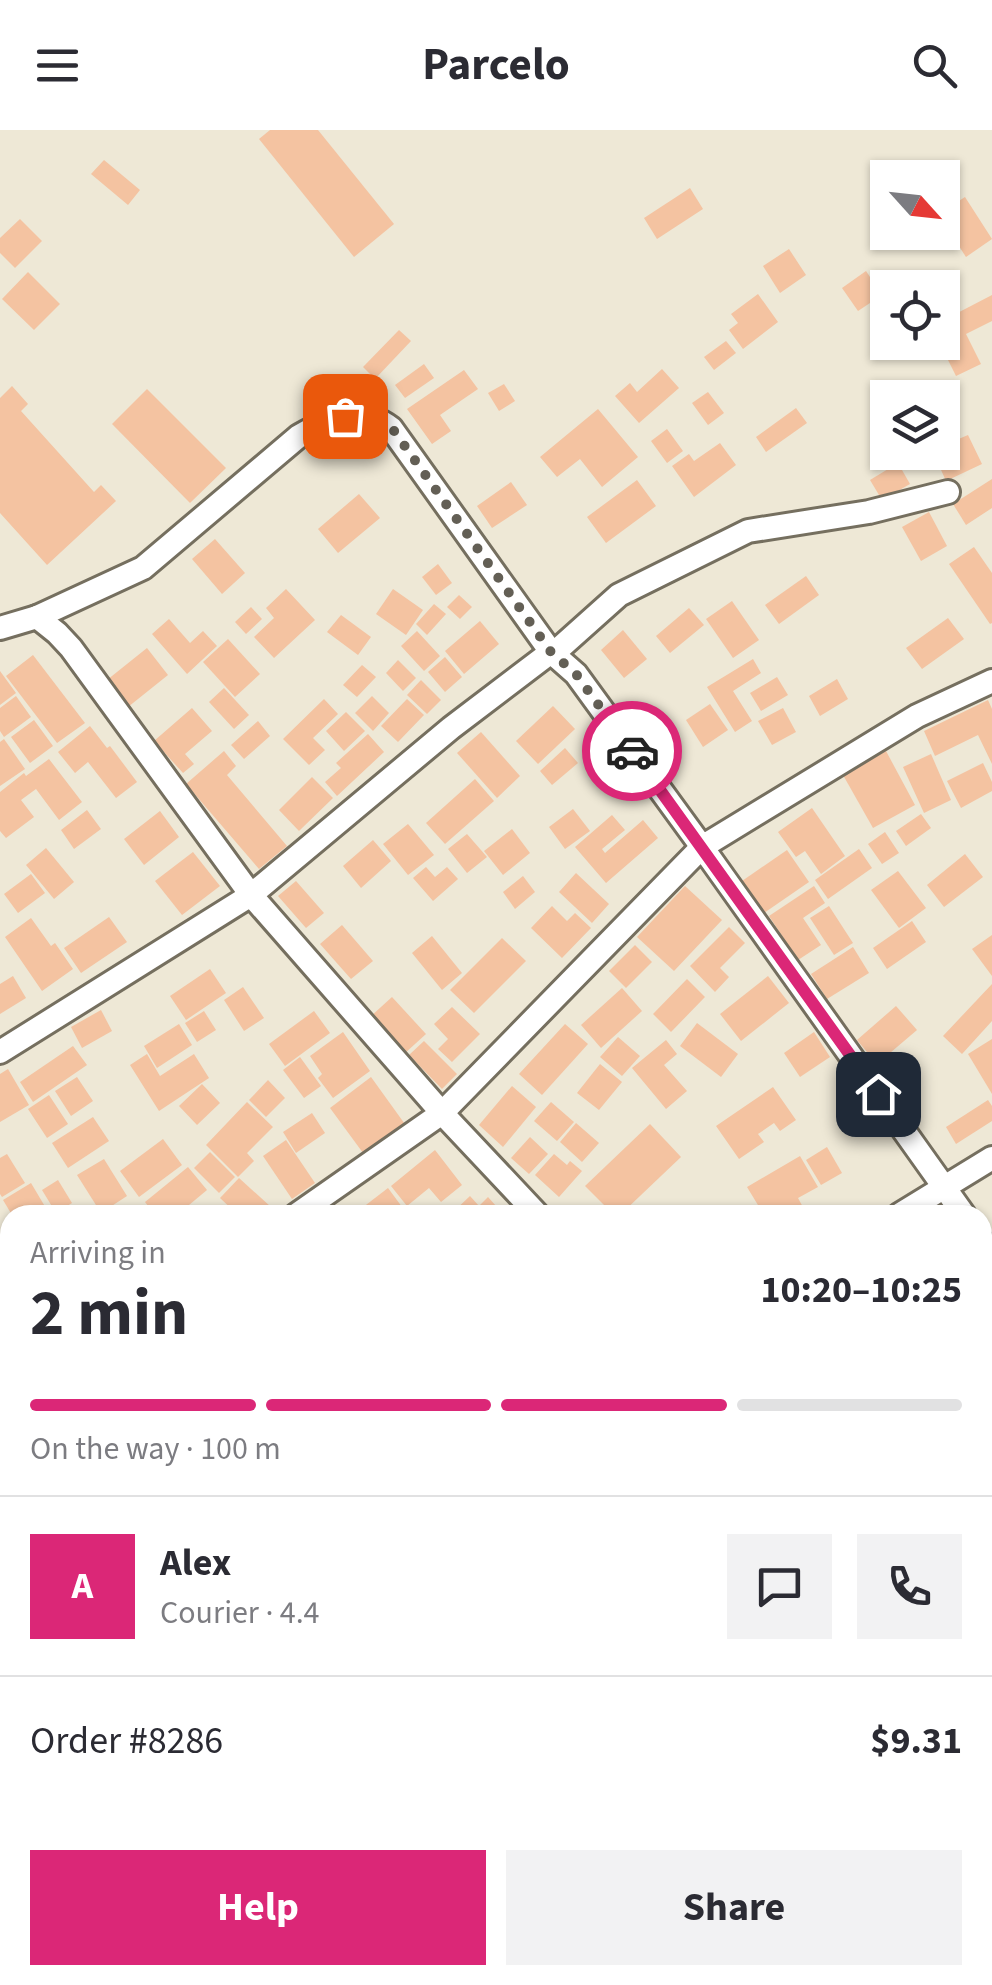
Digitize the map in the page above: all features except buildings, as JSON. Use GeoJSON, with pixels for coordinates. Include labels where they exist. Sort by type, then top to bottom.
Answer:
{"type":"FeatureCollection","features":[{"type":"Feature","properties":{"kind":"street"},"geometry":{"type":"LineString","coordinates":[[0,628],[37,617],[144,568],[299,436],[327,420],[368,415],[392,428],[552,653],[576,674],[702,847],[957,1205]]}},
{"type":"Feature","properties":{"kind":"street"},"geometry":{"type":"LineString","coordinates":[[0,1052],[251,895],[451,728],[552,653],[619,595],[748,531],[869,512],[948,492]]}},
{"type":"Feature","properties":{"kind":"street"},"geometry":{"type":"LineString","coordinates":[[37,617],[72,648],[251,895],[442,1113],[529,1205]]}},
{"type":"Feature","properties":{"kind":"street"},"geometry":{"type":"LineString","coordinates":[[310,1205],[442,1113],[702,847],[917,716],[992,681]]}},
{"type":"Feature","properties":{"kind":"street"},"geometry":{"type":"LineString","coordinates":[[915,1205],[992,1158]]}},
{"type":"Feature","properties":{"kind":"way so far"},"geometry":{"type":"LineString","coordinates":[[345,416],[368,415],[392,428],[551,652],[576,674],[632,751]]}},
{"type":"Feature","properties":{"kind":"route"},"geometry":{"type":"LineString","coordinates":[[632,751],[878,1094]]}}]}
